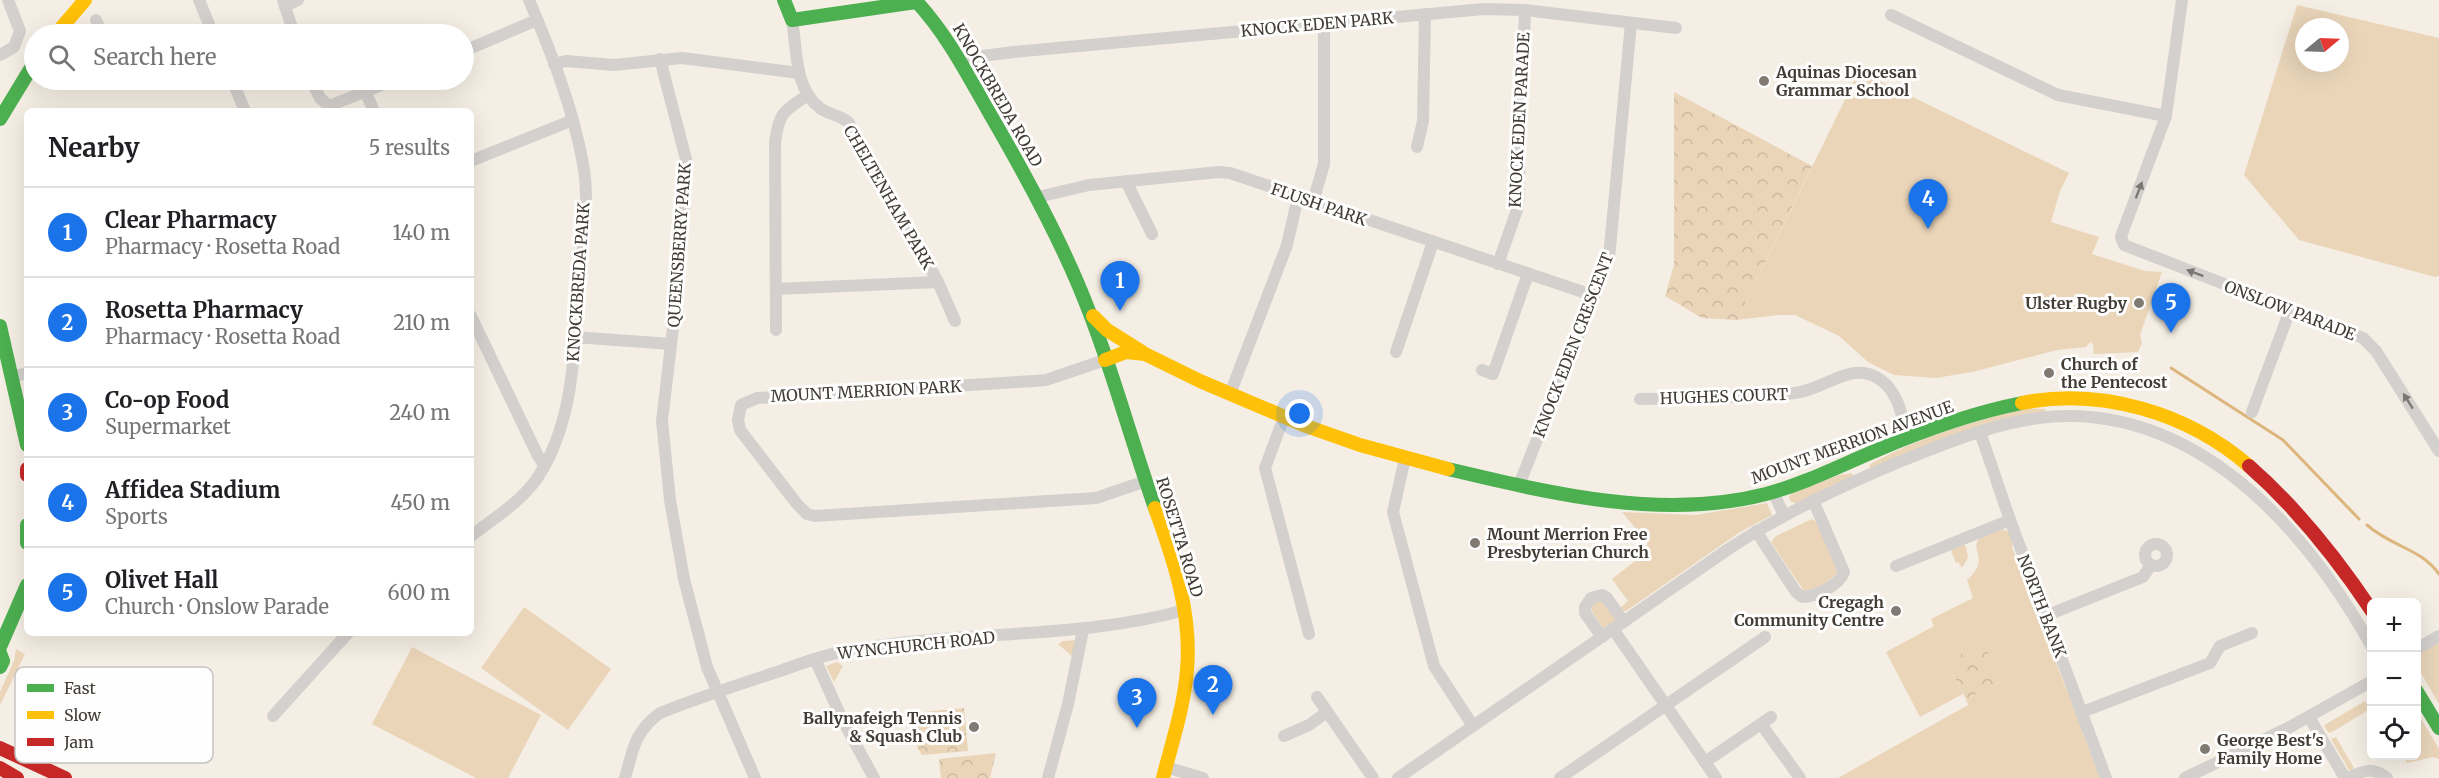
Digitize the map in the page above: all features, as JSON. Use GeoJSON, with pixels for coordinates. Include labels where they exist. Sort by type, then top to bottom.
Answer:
{"type":"FeatureCollection","features":[{"type":"Feature","properties":{"kind":"main road"},"geometry":{"type":"LineString","coordinates":[[65,24],[85,0]]}},
{"type":"Feature","properties":{"kind":"main road"},"geometry":{"type":"LineString","coordinates":[[784,0],[792,20]]}},
{"type":"Feature","properties":{"kind":"main road","name":"KNOCKBREDA ROAD"},"geometry":{"type":"LineString","coordinates":[[792,20],[915,1],[940,27],[1038,197],[1089,311]]}},
{"type":"Feature","properties":{"kind":"main road"},"geometry":{"type":"LineString","coordinates":[[0,98],[24,73]]}},
{"type":"Feature","properties":{"kind":"main road"},"geometry":{"type":"LineString","coordinates":[[0,119],[24,80]]}},
{"type":"Feature","properties":{"kind":"main road"},"geometry":{"type":"LineString","coordinates":[[0,110],[16,94]]}},
{"type":"Feature","properties":{"kind":"main road","name":"MOUNT MERRION AVENUE"},"geometry":{"type":"LineString","coordinates":[[1089,311],[1107,330],[1144,353],[1284,417],[1405,458],[1519,485],[1596,498],[1659,505],[1719,502],[1773,492],[1907,438],[1976,414],[2044,399],[2098,399],[2152,410],[2212,439],[2263,477],[2323,540],[2367,604]]}},
{"type":"Feature","properties":{"kind":"main road","name":"ROSETTA ROAD"},"geometry":{"type":"LineString","coordinates":[[1089,311],[1173,561],[1185,610],[1188,664],[1184,691],[1164,773]]}},
{"type":"Feature","properties":{"kind":"main road"},"geometry":{"type":"LineString","coordinates":[[0,326],[24,431]]}},
{"type":"Feature","properties":{"kind":"main road"},"geometry":{"type":"LineString","coordinates":[[1105,360],[1127,352],[1144,353]]}},
{"type":"Feature","properties":{"kind":"main road"},"geometry":{"type":"LineString","coordinates":[[1,642],[24,592]]}},
{"type":"Feature","properties":{"kind":"main road"},"geometry":{"type":"LineString","coordinates":[[0,653],[3,661],[0,667]]}},
{"type":"Feature","properties":{"kind":"main road"},"geometry":{"type":"LineString","coordinates":[[2421,698],[2439,728]]}},
{"type":"Feature","properties":{"kind":"main road"},"geometry":{"type":"LineString","coordinates":[[0,748],[15,755]]}},
{"type":"Feature","properties":{"kind":"main road"},"geometry":{"type":"LineString","coordinates":[[32,763],[65,778]]}},
{"type":"Feature","properties":{"kind":"main road"},"geometry":{"type":"LineString","coordinates":[[0,768],[17,778]]}},
{"type":"Feature","properties":{"kind":"street"},"geometry":{"type":"LineString","coordinates":[[0,4],[9,0],[20,31],[14,47],[0,55]]}},
{"type":"Feature","properties":{"kind":"street"},"geometry":{"type":"LineString","coordinates":[[199,0],[209,24]]}},
{"type":"Feature","properties":{"kind":"street"},"geometry":{"type":"LineString","coordinates":[[291,24],[284,3],[298,0]]}},
{"type":"Feature","properties":{"kind":"street","name":"KNOCKBREDA PARK"},"geometry":{"type":"LineString","coordinates":[[474,534],[527,492],[544,465],[558,435],[567,402],[574,337],[586,212],[584,165],[573,120],[529,0]]}},
{"type":"Feature","properties":{"kind":"street"},"geometry":{"type":"LineString","coordinates":[[1891,15],[2058,95],[2166,116],[2182,0]]}},
{"type":"Feature","properties":{"kind":"street","name":"KNOCK EDEN PARK"},"geometry":{"type":"LineString","coordinates":[[958,59],[1484,9],[1525,10],[1676,28]]}},
{"type":"Feature","properties":{"kind":"street","name":"KNOCK EDEN PARADE"},"geometry":{"type":"LineString","coordinates":[[1498,264],[1518,207],[1525,10]]}},
{"type":"Feature","properties":{"kind":"street"},"geometry":{"type":"LineString","coordinates":[[1417,147],[1423,121],[1425,14]]}},
{"type":"Feature","properties":{"kind":"street"},"geometry":{"type":"LineString","coordinates":[[96,20],[98,24]]}},
{"type":"Feature","properties":{"kind":"street"},"geometry":{"type":"LineString","coordinates":[[474,47],[537,20]]}},
{"type":"Feature","properties":{"kind":"street","name":"CHELTENHAM PARK"},"geometry":{"type":"LineString","coordinates":[[792,20],[799,73],[808,95],[822,110],[844,118],[849,123],[938,282],[955,321]]}},
{"type":"Feature","properties":{"kind":"street","name":"KNOCK EDEN CRESCENT"},"geometry":{"type":"LineString","coordinates":[[1519,485],[1592,295],[1609,258],[1631,23]]}},
{"type":"Feature","properties":{"kind":"street"},"geometry":{"type":"LineString","coordinates":[[1313,202],[1324,164],[1324,24]]}},
{"type":"Feature","properties":{"kind":"street"},"geometry":{"type":"LineString","coordinates":[[554,64],[566,61],[614,65],[682,58],[799,73]]}},
{"type":"Feature","properties":{"kind":"street","name":"QUEENSBERRY PARK"},"geometry":{"type":"LineString","coordinates":[[660,59],[687,163],[680,268],[664,397],[663,437],[676,539],[700,644],[715,691],[755,778]]}},
{"type":"Feature","properties":{"kind":"street"},"geometry":{"type":"LineString","coordinates":[[236,90],[244,108]]}},
{"type":"Feature","properties":{"kind":"street"},"geometry":{"type":"LineString","coordinates":[[316,90],[320,98],[329,106],[365,91],[373,108]]}},
{"type":"Feature","properties":{"kind":"street"},"geometry":{"type":"LineString","coordinates":[[776,330],[775,144],[777,128],[783,113],[808,95]]}},
{"type":"Feature","properties":{"kind":"street","name":"ONSLOW PARADE"},"geometry":{"type":"LineString","coordinates":[[2166,116],[2121,237],[2124,245],[2363,338],[2370,344],[2439,451]]}},
{"type":"Feature","properties":{"kind":"street"},"geometry":{"type":"LineString","coordinates":[[474,160],[573,120]]}},
{"type":"Feature","properties":{"kind":"street","name":"FLUSH PARK"},"geometry":{"type":"LineString","coordinates":[[1038,197],[1089,185],[1219,172],[1230,173],[1592,295]]}},
{"type":"Feature","properties":{"kind":"street"},"geometry":{"type":"LineString","coordinates":[[1126,181],[1152,234]]}},
{"type":"Feature","properties":{"kind":"street"},"geometry":{"type":"LineString","coordinates":[[1230,393],[1287,245],[1298,197]]}},
{"type":"Feature","properties":{"kind":"street"},"geometry":{"type":"LineString","coordinates":[[1396,352],[1433,242]]}},
{"type":"Feature","properties":{"kind":"street"},"geometry":{"type":"LineString","coordinates":[[1482,370],[1493,374],[1528,274]]}},
{"type":"Feature","properties":{"kind":"street"},"geometry":{"type":"LineString","coordinates":[[776,289],[938,282]]}},
{"type":"Feature","properties":{"kind":"street"},"geometry":{"type":"LineString","coordinates":[[2252,412],[2290,310]]}},
{"type":"Feature","properties":{"kind":"street"},"geometry":{"type":"LineString","coordinates":[[474,322],[544,465]]}},
{"type":"Feature","properties":{"kind":"street"},"geometry":{"type":"LineString","coordinates":[[574,337],[670,344]]}},
{"type":"Feature","properties":{"kind":"street","name":"MOUNT MERRION PARK"},"geometry":{"type":"LineString","coordinates":[[1105,360],[1046,380],[757,398],[741,405],[738,420],[740,430],[797,504],[807,514],[814,516],[1096,498],[1146,481]]}},
{"type":"Feature","properties":{"kind":"street","name":"HUGHES COURT"},"geometry":{"type":"LineString","coordinates":[[1640,399],[1788,394],[1815,388],[1847,374],[1863,372],[1881,380],[1890,389],[1897,400],[1907,438]]}},
{"type":"Feature","properties":{"kind":"street"},"geometry":{"type":"LineString","coordinates":[[12,377],[24,374]]}},
{"type":"Feature","properties":{"kind":"street","name":"MOUNT MERRION AVENUE"},"geometry":{"type":"LineString","coordinates":[[1398,778],[1756,531],[1784,515],[1916,455],[1980,432],[2047,417],[2073,416],[2131,423],[2175,440],[2230,474],[2254,493],[2285,525],[2329,580],[2367,639]]}},
{"type":"Feature","properties":{"kind":"street"},"geometry":{"type":"LineString","coordinates":[[1284,417],[1265,468],[1309,634]]}},
{"type":"Feature","properties":{"kind":"street","name":"NORTH BANK"},"geometry":{"type":"LineString","coordinates":[[1980,432],[2010,520],[2106,778]]}},
{"type":"Feature","properties":{"kind":"street"},"geometry":{"type":"LineString","coordinates":[[1405,458],[1392,512],[1434,666],[1473,726]]}},
{"type":"Feature","properties":{"kind":"street"},"geometry":{"type":"LineString","coordinates":[[1773,492],[1784,515]]}},
{"type":"Feature","properties":{"kind":"street"},"geometry":{"type":"LineString","coordinates":[[1756,531],[1796,592],[1802,597],[1810,597],[1838,582],[1845,572],[1813,500]]}},
{"type":"Feature","properties":{"kind":"street"},"geometry":{"type":"LineString","coordinates":[[1896,566],[2010,520]]}},
{"type":"Feature","properties":{"kind":"street"},"geometry":{"type":"LineString","coordinates":[[2045,616],[2144,577],[2151,565]]}},
{"type":"Feature","properties":{"kind":"street"},"geometry":{"type":"LineString","coordinates":[[1602,637],[1585,613],[1584,607],[1591,598],[1602,595],[1607,598],[1624,622]]}},
{"type":"Feature","properties":{"kind":"street","name":"WYNCHURCH ROAD"},"geometry":{"type":"LineString","coordinates":[[625,778],[631,749],[637,737],[660,713],[715,691],[815,659],[840,652],[880,646],[1083,630],[1113,626],[1185,610]]}},
{"type":"Feature","properties":{"kind":"street"},"geometry":{"type":"LineString","coordinates":[[1613,629],[1716,778]]}},
{"type":"Feature","properties":{"kind":"street"},"geometry":{"type":"LineString","coordinates":[[1048,778],[1068,704],[1083,630]]}},
{"type":"Feature","properties":{"kind":"street"},"geometry":{"type":"LineString","coordinates":[[2082,712],[2210,663],[2220,646],[2252,633]]}},
{"type":"Feature","properties":{"kind":"street"},"geometry":{"type":"LineString","coordinates":[[273,716],[345,636]]}},
{"type":"Feature","properties":{"kind":"street"},"geometry":{"type":"LineString","coordinates":[[2421,646],[2439,636]]}},
{"type":"Feature","properties":{"kind":"street"},"geometry":{"type":"LineString","coordinates":[[1560,778],[1765,637]]}},
{"type":"Feature","properties":{"kind":"street"},"geometry":{"type":"LineString","coordinates":[[815,659],[842,719],[874,778]]}},
{"type":"Feature","properties":{"kind":"street"},"geometry":{"type":"LineString","coordinates":[[2186,778],[2308,717],[2367,684]]}},
{"type":"Feature","properties":{"kind":"street"},"geometry":{"type":"LineString","coordinates":[[1317,697],[1372,778]]}},
{"type":"Feature","properties":{"kind":"street"},"geometry":{"type":"LineString","coordinates":[[1284,736],[1309,725],[1327,712]]}},
{"type":"Feature","properties":{"kind":"street"},"geometry":{"type":"LineString","coordinates":[[2308,717],[2347,778],[2363,770],[2372,770],[2388,778]]}},
{"type":"Feature","properties":{"kind":"street"},"geometry":{"type":"LineString","coordinates":[[1705,762],[1766,721],[1800,778]]}},
{"type":"Feature","properties":{"kind":"street"},"geometry":{"type":"LineString","coordinates":[[1164,773],[1203,778]]}},
{"type":"Feature","properties":{"kind":"green space"},"geometry":{"type":"Polygon","coordinates":[[[2297,5],[2439,38],[2439,276],[2435,277],[2299,240],[2244,175],[2297,5]]]}},
{"type":"Feature","properties":{"kind":"green space"},"geometry":{"type":"Polygon","coordinates":[[[1859,71],[2069,173],[2060,191],[2051,222],[2099,237],[2092,254],[2145,271],[2162,272],[2140,335],[2142,343],[2138,352],[2094,354],[2093,344],[2090,342],[2086,347],[2057,350],[1972,372],[1936,378],[1894,375],[1868,362],[1839,336],[1795,315],[1737,320],[1859,71]]]}},
{"type":"Feature","properties":{"kind":"green space"},"geometry":{"type":"Polygon","coordinates":[[[1674,92],[1812,166],[1737,320],[1702,318],[1665,296],[1674,265],[1674,92]]]}},
{"type":"Feature","properties":{"kind":"green space"},"geometry":{"type":"Polygon","coordinates":[[[2024,408],[2045,409],[2046,413],[1871,469],[1869,465],[1906,446],[1965,425],[2024,408]]]}},
{"type":"Feature","properties":{"kind":"green space"},"geometry":{"type":"Polygon","coordinates":[[[1852,473],[1853,476],[1797,504],[1790,501],[1791,494],[1839,475],[1852,473]]]}},
{"type":"Feature","properties":{"kind":"green space"},"geometry":{"type":"Polygon","coordinates":[[[1767,503],[1772,515],[1740,532],[1626,611],[1622,610],[1621,607],[1628,601],[1612,579],[1644,554],[1648,544],[1622,512],[1696,515],[1767,503]]]}},
{"type":"Feature","properties":{"kind":"green space"},"geometry":{"type":"Polygon","coordinates":[[[1812,519],[1818,523],[1838,571],[1823,584],[1804,591],[1771,542],[1776,536],[1812,519]]]}},
{"type":"Feature","properties":{"kind":"green space"},"geometry":{"type":"Polygon","coordinates":[[[2000,528],[2009,532],[2013,540],[2012,547],[2031,598],[2044,616],[2047,639],[2066,689],[2073,696],[2084,726],[2083,734],[2100,778],[1838,778],[1968,705],[1966,699],[2002,681],[1946,662],[1963,694],[1920,717],[1886,652],[1934,626],[1931,619],[1973,598],[1967,580],[1974,573],[1979,561],[1976,544],[1985,534],[2000,528]]]}},
{"type":"Feature","properties":{"kind":"green space"},"geometry":{"type":"Polygon","coordinates":[[[1961,544],[1966,546],[1968,558],[1962,568],[1958,562],[1956,563],[1950,548],[1961,544]]]}},
{"type":"Feature","properties":{"kind":"green space"},"geometry":{"type":"Polygon","coordinates":[[[1602,600],[1617,620],[1604,629],[1591,610],[1594,603],[1602,600]]]}},
{"type":"Feature","properties":{"kind":"green space"},"geometry":{"type":"Polygon","coordinates":[[[524,607],[611,669],[568,730],[481,668],[524,607]]]}},
{"type":"Feature","properties":{"kind":"green space"},"geometry":{"type":"Polygon","coordinates":[[[1076,640],[1074,658],[1058,644],[1063,641],[1076,640]]]}},
{"type":"Feature","properties":{"kind":"green space"},"geometry":{"type":"Polygon","coordinates":[[[2439,641],[2439,704],[2421,673],[2421,651],[2439,641]]]}},
{"type":"Feature","properties":{"kind":"green space"},"geometry":{"type":"Polygon","coordinates":[[[1983,643],[2002,681],[1966,699],[1946,662],[1983,643]]]}},
{"type":"Feature","properties":{"kind":"green space"},"geometry":{"type":"Polygon","coordinates":[[[412,647],[541,715],[508,778],[476,778],[372,724],[412,647]]]}},
{"type":"Feature","properties":{"kind":"green space"},"geometry":{"type":"Polygon","coordinates":[[[16,649],[25,654],[19,667],[15,667],[15,674],[0,705],[0,692],[14,661],[16,649]]]}},
{"type":"Feature","properties":{"kind":"green space"},"geometry":{"type":"Polygon","coordinates":[[[837,662],[843,666],[834,682],[826,666],[837,662]]]}},
{"type":"Feature","properties":{"kind":"green space"},"geometry":{"type":"Polygon","coordinates":[[[2365,701],[2367,704],[2367,711],[2334,731],[2329,733],[2324,726],[2365,701]]]}},
{"type":"Feature","properties":{"kind":"green space"},"geometry":{"type":"Polygon","coordinates":[[[964,708],[968,751],[922,755],[916,745],[914,713],[964,708]]]}},
{"type":"Feature","properties":{"kind":"green space"},"geometry":{"type":"Polygon","coordinates":[[[2421,719],[2439,749],[2439,759],[2433,757],[2421,760],[2421,719]]]}},
{"type":"Feature","properties":{"kind":"green space"},"geometry":{"type":"Polygon","coordinates":[[[2336,737],[2354,768],[2352,770],[2349,770],[2331,739],[2336,737]]]}},
{"type":"Feature","properties":{"kind":"green space"},"geometry":{"type":"Polygon","coordinates":[[[996,753],[990,778],[941,778],[939,759],[996,753]]]}},
{"type":"Feature","properties":{"kind":"waterway"},"geometry":{"type":"LineString","coordinates":[[2171,368],[2283,440],[2359,519]]}},
{"type":"Feature","properties":{"kind":"waterway"},"geometry":{"type":"LineString","coordinates":[[2367,525],[2423,558],[2439,574]]}},
{"type":"Feature","properties":{"kind":"traffic: fast"},"geometry":{"type":"LineString","coordinates":[[784,0],[792,20],[916,2]]}},
{"type":"Feature","properties":{"kind":"traffic: fast"},"geometry":{"type":"LineString","coordinates":[[915,0],[947,40],[965,69],[1058,240],[1099,339],[1155,508]]}},
{"type":"Feature","properties":{"kind":"traffic: fast"},"geometry":{"type":"LineString","coordinates":[[0,119],[24,79]]}},
{"type":"Feature","properties":{"kind":"traffic: fast"},"geometry":{"type":"LineString","coordinates":[[0,326],[24,432]]}},
{"type":"Feature","properties":{"kind":"traffic: fast"},"geometry":{"type":"LineString","coordinates":[[1448,469],[1526,487],[1606,501],[1687,505],[1727,502],[1780,490],[1965,417],[2022,403]]}},
{"type":"Feature","properties":{"kind":"traffic: fast"},"geometry":{"type":"LineString","coordinates":[[0,647],[24,592]]}},
{"type":"Feature","properties":{"kind":"traffic: fast"},"geometry":{"type":"LineString","coordinates":[[0,653],[3,661],[0,667]]}},
{"type":"Feature","properties":{"kind":"traffic: fast"},"geometry":{"type":"LineString","coordinates":[[2421,698],[2439,728]]}},
{"type":"Feature","properties":{"kind":"traffic: slow"},"geometry":{"type":"LineString","coordinates":[[65,24],[85,0]]}},
{"type":"Feature","properties":{"kind":"traffic: slow"},"geometry":{"type":"LineString","coordinates":[[1093,316],[1107,330],[1142,352]]}},
{"type":"Feature","properties":{"kind":"traffic: slow"},"geometry":{"type":"LineString","coordinates":[[1105,360],[1126,352],[1145,354],[1200,381],[1306,426],[1360,445],[1448,469]]}},
{"type":"Feature","properties":{"kind":"traffic: slow"},"geometry":{"type":"LineString","coordinates":[[2022,403],[2052,399],[2082,399],[2112,402],[2142,409],[2199,432],[2225,447],[2249,466]]}},
{"type":"Feature","properties":{"kind":"traffic: slow"},"geometry":{"type":"LineString","coordinates":[[1155,508],[1180,588],[1188,649],[1183,697],[1163,778]]}},
{"type":"Feature","properties":{"kind":"traffic: jam"},"geometry":{"type":"LineString","coordinates":[[2249,466],[2284,499],[2315,534],[2367,604]]}},
{"type":"Feature","properties":{"kind":"traffic: jam"},"geometry":{"type":"LineString","coordinates":[[0,748],[15,755]]}},
{"type":"Feature","properties":{"kind":"traffic: jam"},"geometry":{"type":"LineString","coordinates":[[32,763],[65,778]]}},
{"type":"Feature","properties":{"kind":"traffic: jam"},"geometry":{"type":"LineString","coordinates":[[0,768],[17,778]]}},
{"type":"Feature","properties":{"kind":"place","name":"Aquinas Diocesan Grammar School"},"geometry":{"type":"Point","coordinates":[1764,81]}},
{"type":"Feature","properties":{"kind":"place","name":"Affidea Stadium"},"geometry":{"type":"Point","coordinates":[1928,229]}},
{"type":"Feature","properties":{"kind":"place","name":"Ulster Rugby"},"geometry":{"type":"Point","coordinates":[2139,303]}},
{"type":"Feature","properties":{"kind":"place","name":"Clear Pharmacy"},"geometry":{"type":"Point","coordinates":[1120,311]}},
{"type":"Feature","properties":{"kind":"place","name":"Olivet Hall"},"geometry":{"type":"Point","coordinates":[2171,333]}},
{"type":"Feature","properties":{"kind":"place","name":"Church of the Pentecost"},"geometry":{"type":"Point","coordinates":[2049,373]}},
{"type":"Feature","properties":{"kind":"place","name":"Mount Merrion Free Presbyterian Church"},"geometry":{"type":"Point","coordinates":[1475,543]}},
{"type":"Feature","properties":{"kind":"place","name":"Cregagh Community Centre"},"geometry":{"type":"Point","coordinates":[1896,611]}},
{"type":"Feature","properties":{"kind":"place","name":"Rosetta Pharmacy"},"geometry":{"type":"Point","coordinates":[1213,715]}},
{"type":"Feature","properties":{"kind":"place","name":"Ballynafeigh Tennis & Squash Club"},"geometry":{"type":"Point","coordinates":[974,727]}},
{"type":"Feature","properties":{"kind":"place","name":"Co-op Food"},"geometry":{"type":"Point","coordinates":[1137,728]}},
{"type":"Feature","properties":{"kind":"place","name":"George Best's Family Home"},"geometry":{"type":"Point","coordinates":[2205,749]}}]}
